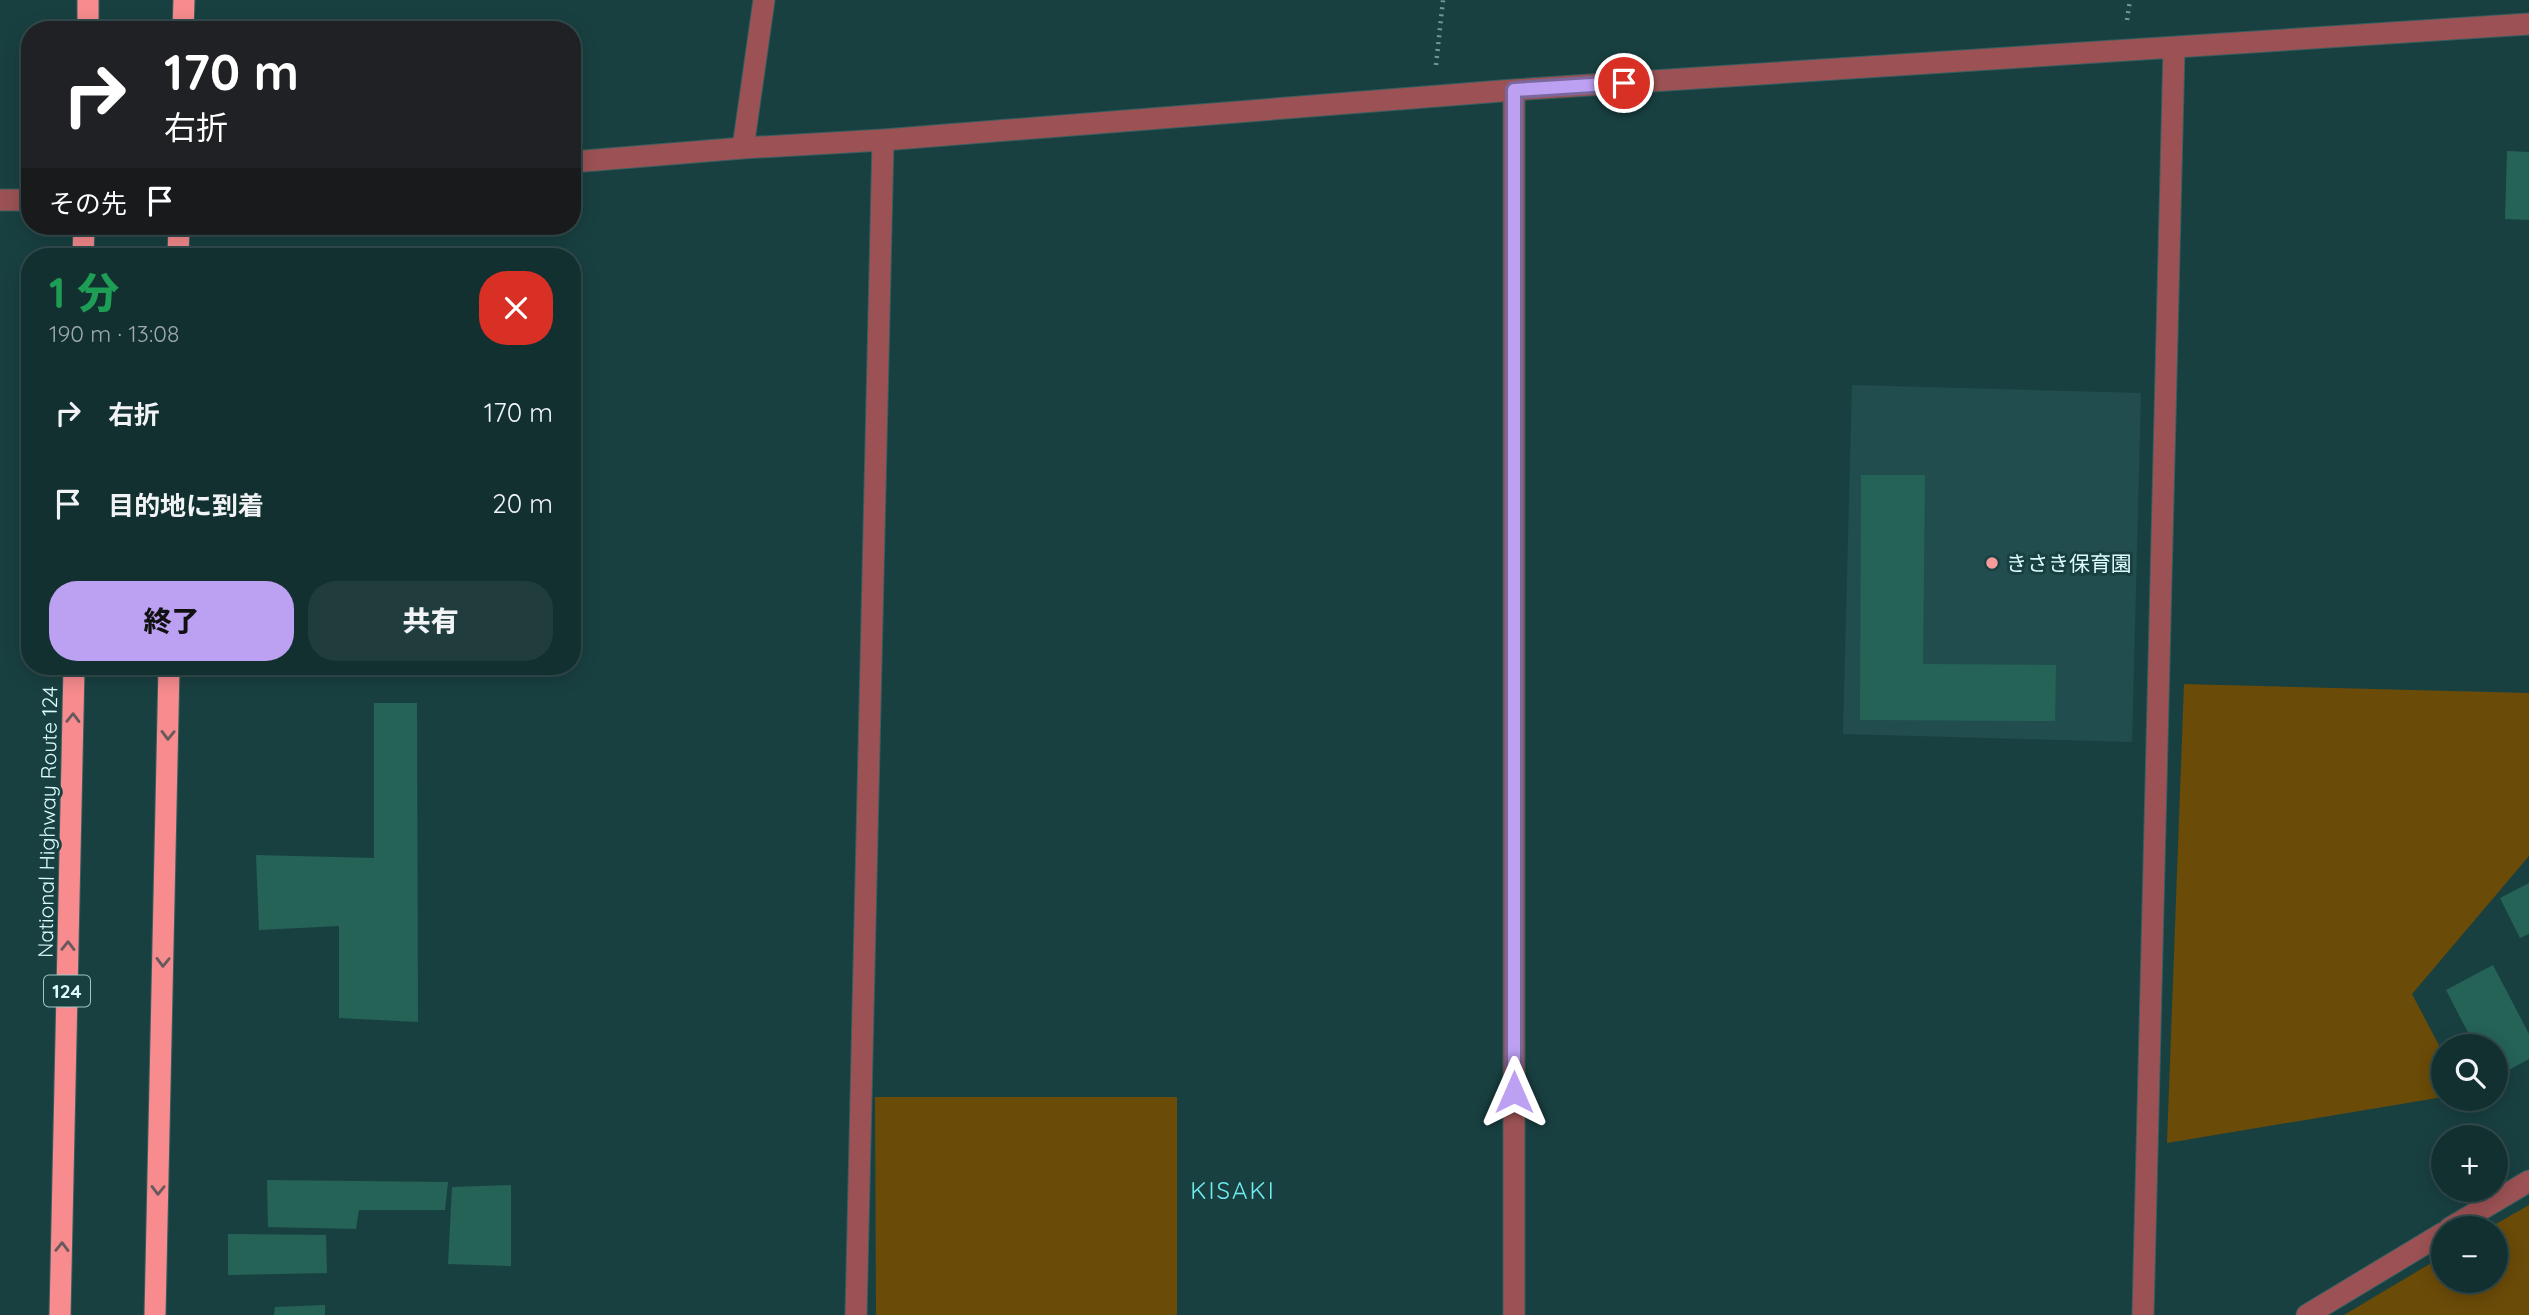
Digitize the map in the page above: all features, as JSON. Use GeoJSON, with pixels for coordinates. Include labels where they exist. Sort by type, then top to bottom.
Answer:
{"type":"FeatureCollection","features":[{"type":"Feature","properties":{"kind":"highway"},"geometry":{"type":"LineString","coordinates":[[88,21],[89,0]]}},
{"type":"Feature","properties":{"kind":"highway"},"geometry":{"type":"LineString","coordinates":[[183,21],[184,0]]}},
{"type":"Feature","properties":{"kind":"highway","name":"National Highway Route 124"},"geometry":{"type":"LineString","coordinates":[[60,1315],[74,675]]}},
{"type":"Feature","properties":{"kind":"highway"},"geometry":{"type":"LineString","coordinates":[[155,1315],[169,675]]}},
{"type":"Feature","properties":{"kind":"street"},"geometry":{"type":"LineString","coordinates":[[743,148],[764,0]]}},
{"type":"Feature","properties":{"kind":"street"},"geometry":{"type":"LineString","coordinates":[[581,161],[743,148],[883,141],[1514,90],[2529,24]]}},
{"type":"Feature","properties":{"kind":"street"},"geometry":{"type":"LineString","coordinates":[[2143,1315],[2174,49]]}},
{"type":"Feature","properties":{"kind":"street"},"geometry":{"type":"LineString","coordinates":[[1514,90],[1514,1315]]}},
{"type":"Feature","properties":{"kind":"street"},"geometry":{"type":"LineString","coordinates":[[856,1315],[883,141]]}},
{"type":"Feature","properties":{"kind":"street"},"geometry":{"type":"LineString","coordinates":[[0,200],[21,200]]}},
{"type":"Feature","properties":{"kind":"street"},"geometry":{"type":"LineString","coordinates":[[2470,1216],[2529,1181]]}},
{"type":"Feature","properties":{"kind":"street"},"geometry":{"type":"LineString","coordinates":[[2308,1315],[2431,1240]]}},
{"type":"Feature","properties":{"kind":"path"},"geometry":{"type":"LineString","coordinates":[[1433,96],[1443,0]]}},
{"type":"Feature","properties":{"kind":"shaded area","name":"きさき保育園"},"geometry":{"type":"Polygon","coordinates":[[[1852,385],[2141,393],[2132,742],[1843,734],[1852,385]]]}},
{"type":"Feature","properties":{"kind":"shaded area"},"geometry":{"type":"Polygon","coordinates":[[[2184,684],[2529,693],[2529,856],[2412,994],[2433,1034],[2431,1099],[2167,1143],[2184,684]]]}},
{"type":"Feature","properties":{"kind":"shaded area"},"geometry":{"type":"Polygon","coordinates":[[[875,1097],[1177,1097],[1177,1315],[876,1315],[875,1097]]]}},
{"type":"Feature","properties":{"kind":"shaded area"},"geometry":{"type":"Polygon","coordinates":[[[2529,1205],[2529,1315],[2344,1315],[2431,1263],[2431,1293],[2508,1293],[2508,1217],[2529,1205]]]}},
{"type":"Feature","properties":{"kind":"building"},"geometry":{"type":"Polygon","coordinates":[[[2507,151],[2529,152],[2529,220],[2505,219],[2507,151]]]}},
{"type":"Feature","properties":{"kind":"building"},"geometry":{"type":"Polygon","coordinates":[[[1861,475],[1925,475],[1923,664],[2056,665],[2055,721],[1860,720],[1861,475]]]}},
{"type":"Feature","properties":{"kind":"building"},"geometry":{"type":"Polygon","coordinates":[[[374,703],[417,703],[418,1022],[339,1018],[339,926],[259,930],[256,855],[374,858],[374,703]]]}},
{"type":"Feature","properties":{"kind":"building"},"geometry":{"type":"Polygon","coordinates":[[[2529,883],[2529,934],[2520,938],[2500,898],[2529,883]]]}},
{"type":"Feature","properties":{"kind":"building"},"geometry":{"type":"Polygon","coordinates":[[[2493,965],[2529,1034],[2529,1059],[2508,1070],[2508,1034],[2469,1034],[2446,990],[2493,965]]]}},
{"type":"Feature","properties":{"kind":"building"},"geometry":{"type":"Polygon","coordinates":[[[267,1180],[448,1182],[445,1210],[359,1210],[356,1229],[268,1227],[267,1180]]]}},
{"type":"Feature","properties":{"kind":"building"},"geometry":{"type":"Polygon","coordinates":[[[511,1185],[511,1266],[448,1264],[452,1187],[511,1185]]]}},
{"type":"Feature","properties":{"kind":"building"},"geometry":{"type":"Polygon","coordinates":[[[228,1234],[326,1235],[327,1273],[228,1275],[228,1234]]]}},
{"type":"Feature","properties":{"kind":"building"},"geometry":{"type":"Polygon","coordinates":[[[325,1305],[325,1315],[274,1315],[275,1307],[325,1305]]]}},
{"type":"Feature","properties":{"kind":"place","name":"きさき保育園"},"geometry":{"type":"Point","coordinates":[1992,563]}},
{"type":"Feature","properties":{"kind":"district","name":"KISAKI"},"geometry":{"type":"Point","coordinates":[1233,1190]}},
{"type":"Feature","properties":{"kind":"route"},"geometry":{"type":"LineString","coordinates":[[1514,1092],[1514,90],[1624,83]]}}]}
